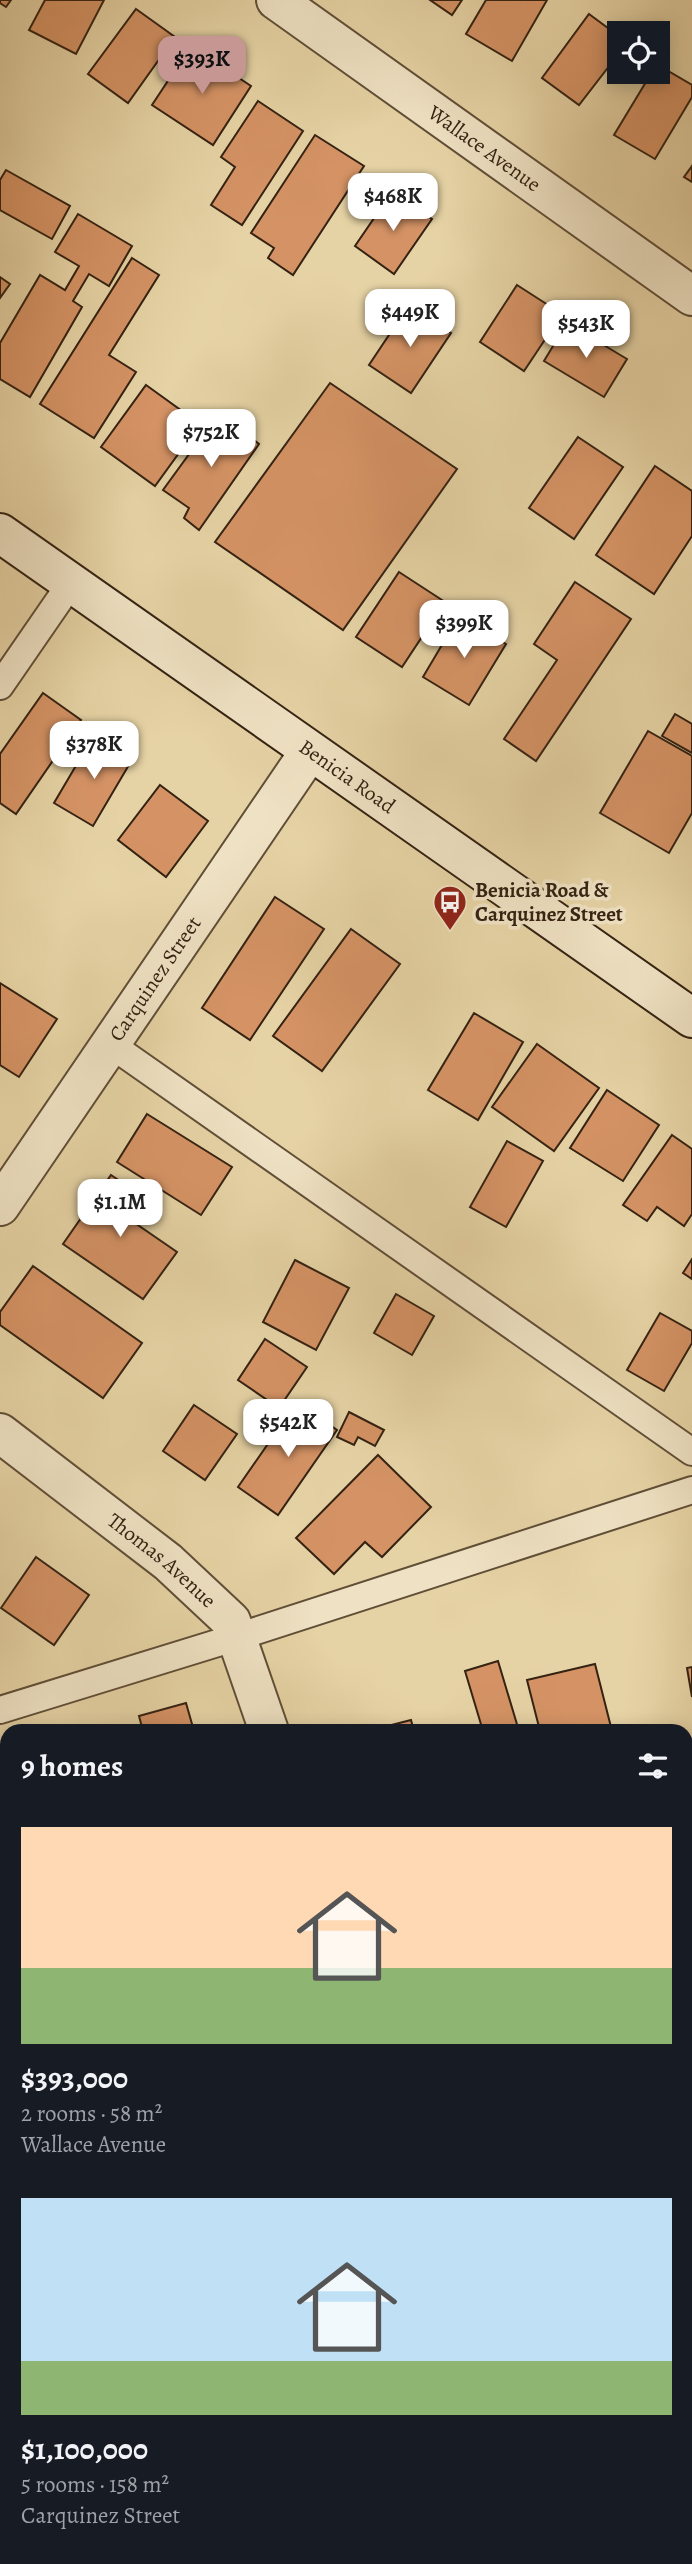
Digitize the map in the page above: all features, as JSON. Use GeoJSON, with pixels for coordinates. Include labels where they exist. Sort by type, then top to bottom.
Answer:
{"type":"FeatureCollection","features":[{"type":"Feature","properties":{"kind":"street","name":"Wallace Avenue"},"geometry":{"type":"LineString","coordinates":[[276,0],[692,296]]}},
{"type":"Feature","properties":{"kind":"street","name":"Benicia Road"},"geometry":{"type":"LineString","coordinates":[[4,546],[71,583],[692,1018]]}},
{"type":"Feature","properties":{"kind":"street","name":"Carquinez Street"},"geometry":{"type":"LineString","coordinates":[[0,1206],[310,751]]}},
{"type":"Feature","properties":{"kind":"street","name":"Thomas Avenue"},"geometry":{"type":"LineString","coordinates":[[0,1433],[168,1562],[231,1621],[268,1724]]}},
{"type":"Feature","properties":{"kind":"lane"},"geometry":{"type":"LineString","coordinates":[[0,686],[71,583]]}},
{"type":"Feature","properties":{"kind":"lane"},"geometry":{"type":"LineString","coordinates":[[110,1044],[692,1452]]}},
{"type":"Feature","properties":{"kind":"lane"},"geometry":{"type":"LineString","coordinates":[[0,1710],[237,1637],[692,1490]]}},
{"type":"Feature","properties":{"kind":"building"},"geometry":{"type":"Polygon","coordinates":[[[0,0],[11,0],[6,7],[0,0]]]}},
{"type":"Feature","properties":{"kind":"building"},"geometry":{"type":"Polygon","coordinates":[[[45,0],[104,0],[76,54],[29,30],[45,0]]]}},
{"type":"Feature","properties":{"kind":"building"},"geometry":{"type":"Polygon","coordinates":[[[430,0],[462,0],[452,15],[430,0]]]}},
{"type":"Feature","properties":{"kind":"building"},"geometry":{"type":"Polygon","coordinates":[[[486,0],[547,0],[512,61],[466,34],[486,0]]]}},
{"type":"Feature","properties":{"kind":"building"},"geometry":{"type":"Polygon","coordinates":[[[136,9],[175,37],[128,103],[88,74],[136,9]]]}},
{"type":"Feature","properties":{"kind":"building"},"geometry":{"type":"Polygon","coordinates":[[[589,14],[607,27],[607,69],[579,105],[542,78],[589,14]]]}},
{"type":"Feature","properties":{"kind":"building"},"geometry":{"type":"Polygon","coordinates":[[[191,46],[251,86],[213,145],[152,105],[191,46]]]}},
{"type":"Feature","properties":{"kind":"building"},"geometry":{"type":"Polygon","coordinates":[[[670,72],[692,85],[692,97],[655,159],[614,135],[645,84],[670,84],[670,72]]]}},
{"type":"Feature","properties":{"kind":"building"},"geometry":{"type":"Polygon","coordinates":[[[258,101],[303,131],[242,225],[211,205],[235,167],[221,157],[258,101]]]}},
{"type":"Feature","properties":{"kind":"building"},"geometry":{"type":"Polygon","coordinates":[[[315,135],[364,166],[293,275],[268,258],[274,248],[251,233],[315,135]]]}},
{"type":"Feature","properties":{"kind":"building"},"geometry":{"type":"Polygon","coordinates":[[[692,166],[692,182],[684,177],[692,166]]]}},
{"type":"Feature","properties":{"kind":"building"},"geometry":{"type":"Polygon","coordinates":[[[6,170],[70,206],[52,239],[0,210],[0,180],[6,170]]]}},
{"type":"Feature","properties":{"kind":"building"},"geometry":{"type":"Polygon","coordinates":[[[392,192],[432,219],[394,274],[355,246],[392,192]]]}},
{"type":"Feature","properties":{"kind":"building"},"geometry":{"type":"Polygon","coordinates":[[[78,214],[132,246],[109,286],[89,274],[73,301],[82,307],[30,397],[0,379],[0,343],[40,275],[65,290],[79,266],[55,252],[78,214]]]}},
{"type":"Feature","properties":{"kind":"building"},"geometry":{"type":"Polygon","coordinates":[[[132,258],[159,275],[109,355],[136,372],[94,438],[40,404],[132,258]]]}},
{"type":"Feature","properties":{"kind":"building"},"geometry":{"type":"Polygon","coordinates":[[[0,277],[10,284],[0,298],[0,277]]]}},
{"type":"Feature","properties":{"kind":"building"},"geometry":{"type":"Polygon","coordinates":[[[517,285],[562,314],[524,371],[480,342],[517,285]]]}},
{"type":"Feature","properties":{"kind":"building"},"geometry":{"type":"Polygon","coordinates":[[[409,305],[451,333],[411,393],[369,365],[409,305]]]}},
{"type":"Feature","properties":{"kind":"building"},"geometry":{"type":"Polygon","coordinates":[[[567,323],[627,359],[604,397],[544,361],[567,323]]]}},
{"type":"Feature","properties":{"kind":"building"},"geometry":{"type":"Polygon","coordinates":[[[330,383],[457,469],[343,630],[215,542],[330,383]]]}},
{"type":"Feature","properties":{"kind":"building"},"geometry":{"type":"Polygon","coordinates":[[[146,385],[200,424],[155,486],[101,447],[146,385]]]}},
{"type":"Feature","properties":{"kind":"building"},"geometry":{"type":"Polygon","coordinates":[[[219,413],[259,444],[199,530],[184,518],[189,508],[163,490],[219,413]]]}},
{"type":"Feature","properties":{"kind":"building"},"geometry":{"type":"Polygon","coordinates":[[[578,437],[623,467],[574,539],[529,508],[578,437]]]}},
{"type":"Feature","properties":{"kind":"building"},"geometry":{"type":"Polygon","coordinates":[[[655,466],[692,491],[692,536],[654,594],[596,555],[655,466]]]}},
{"type":"Feature","properties":{"kind":"building"},"geometry":{"type":"Polygon","coordinates":[[[399,572],[445,602],[402,667],[356,637],[399,572]]]}},
{"type":"Feature","properties":{"kind":"building"},"geometry":{"type":"Polygon","coordinates":[[[575,582],[631,619],[536,761],[504,739],[557,660],[534,644],[575,582]]]}},
{"type":"Feature","properties":{"kind":"building"},"geometry":{"type":"Polygon","coordinates":[[[459,616],[506,644],[469,705],[423,677],[459,616]]]}},
{"type":"Feature","properties":{"kind":"building"},"geometry":{"type":"Polygon","coordinates":[[[43,693],[81,720],[16,814],[0,803],[0,754],[43,693]]]}},
{"type":"Feature","properties":{"kind":"building"},"geometry":{"type":"Polygon","coordinates":[[[675,714],[692,724],[692,753],[662,736],[675,714]]]}},
{"type":"Feature","properties":{"kind":"building"},"geometry":{"type":"Polygon","coordinates":[[[648,731],[692,756],[692,813],[669,853],[600,813],[648,731]]]}},
{"type":"Feature","properties":{"kind":"building"},"geometry":{"type":"Polygon","coordinates":[[[94,735],[133,758],[93,826],[54,803],[94,735]]]}},
{"type":"Feature","properties":{"kind":"building"},"geometry":{"type":"Polygon","coordinates":[[[160,785],[208,821],[166,877],[118,840],[160,785]]]}},
{"type":"Feature","properties":{"kind":"building"},"geometry":{"type":"Polygon","coordinates":[[[275,897],[324,929],[250,1040],[202,1008],[275,897]]]}},
{"type":"Feature","properties":{"kind":"building"},"geometry":{"type":"Polygon","coordinates":[[[351,929],[400,964],[322,1071],[273,1036],[351,929]]]}},
{"type":"Feature","properties":{"kind":"building"},"geometry":{"type":"Polygon","coordinates":[[[0,983],[57,1019],[19,1077],[0,1065],[0,983]]]}},
{"type":"Feature","properties":{"kind":"building"},"geometry":{"type":"Polygon","coordinates":[[[474,1013],[523,1042],[478,1120],[428,1090],[474,1013]]]}},
{"type":"Feature","properties":{"kind":"building"},"geometry":{"type":"Polygon","coordinates":[[[537,1044],[599,1088],[554,1151],[492,1107],[537,1044]]]}},
{"type":"Feature","properties":{"kind":"building"},"geometry":{"type":"Polygon","coordinates":[[[607,1090],[659,1125],[623,1181],[570,1148],[607,1090]]]}},
{"type":"Feature","properties":{"kind":"building"},"geometry":{"type":"Polygon","coordinates":[[[147,1114],[232,1167],[201,1215],[117,1162],[147,1114]]]}},
{"type":"Feature","properties":{"kind":"building"},"geometry":{"type":"Polygon","coordinates":[[[672,1135],[692,1149],[692,1214],[684,1226],[657,1207],[647,1221],[623,1205],[672,1135]]]}},
{"type":"Feature","properties":{"kind":"building"},"geometry":{"type":"Polygon","coordinates":[[[507,1141],[543,1161],[506,1227],[470,1207],[507,1141]]]}},
{"type":"Feature","properties":{"kind":"building"},"geometry":{"type":"Polygon","coordinates":[[[111,1175],[150,1201],[135,1223],[177,1252],[143,1299],[63,1244],[111,1175]]]}},
{"type":"Feature","properties":{"kind":"building"},"geometry":{"type":"Polygon","coordinates":[[[692,1259],[692,1279],[683,1273],[692,1259]]]}},
{"type":"Feature","properties":{"kind":"building"},"geometry":{"type":"Polygon","coordinates":[[[295,1260],[349,1288],[316,1350],[263,1322],[295,1260]]]}},
{"type":"Feature","properties":{"kind":"building"},"geometry":{"type":"Polygon","coordinates":[[[33,1266],[142,1343],[103,1398],[0,1325],[0,1312],[33,1266]]]}},
{"type":"Feature","properties":{"kind":"building"},"geometry":{"type":"Polygon","coordinates":[[[396,1294],[434,1316],[412,1355],[374,1333],[396,1294]]]}},
{"type":"Feature","properties":{"kind":"building"},"geometry":{"type":"Polygon","coordinates":[[[660,1313],[692,1331],[692,1343],[664,1391],[627,1370],[660,1313]]]}},
{"type":"Feature","properties":{"kind":"building"},"geometry":{"type":"Polygon","coordinates":[[[265,1339],[307,1367],[279,1408],[238,1380],[265,1339]]]}},
{"type":"Feature","properties":{"kind":"building"},"geometry":{"type":"Polygon","coordinates":[[[297,1402],[337,1430],[278,1515],[238,1487],[297,1402]]]}},
{"type":"Feature","properties":{"kind":"building"},"geometry":{"type":"Polygon","coordinates":[[[194,1405],[237,1434],[205,1480],[163,1451],[194,1405]]]}},
{"type":"Feature","properties":{"kind":"building"},"geometry":{"type":"Polygon","coordinates":[[[349,1412],[384,1430],[375,1446],[358,1437],[354,1445],[337,1437],[349,1412]]]}},
{"type":"Feature","properties":{"kind":"building"},"geometry":{"type":"Polygon","coordinates":[[[378,1455],[431,1507],[382,1557],[365,1542],[334,1574],[296,1538],[378,1455]]]}},
{"type":"Feature","properties":{"kind":"building"},"geometry":{"type":"Polygon","coordinates":[[[36,1557],[89,1595],[54,1645],[1,1608],[36,1557]]]}},
{"type":"Feature","properties":{"kind":"building"},"geometry":{"type":"Polygon","coordinates":[[[498,1661],[517,1724],[481,1724],[465,1671],[498,1661]]]}},
{"type":"Feature","properties":{"kind":"building"},"geometry":{"type":"Polygon","coordinates":[[[595,1664],[610,1724],[538,1724],[527,1680],[595,1664]]]}},
{"type":"Feature","properties":{"kind":"building"},"geometry":{"type":"Polygon","coordinates":[[[692,1667],[692,1697],[687,1668],[692,1667]]]}},
{"type":"Feature","properties":{"kind":"building"},"geometry":{"type":"Polygon","coordinates":[[[186,1703],[192,1724],[141,1724],[139,1716],[186,1703]]]}},
{"type":"Feature","properties":{"kind":"building"},"geometry":{"type":"Polygon","coordinates":[[[411,1720],[412,1724],[395,1724],[411,1720]]]}},
{"type":"Feature","properties":{"kind":"place","name":"Benicia Road & Carquinez Street"},"geometry":{"type":"Point","coordinates":[450,932]}}]}
